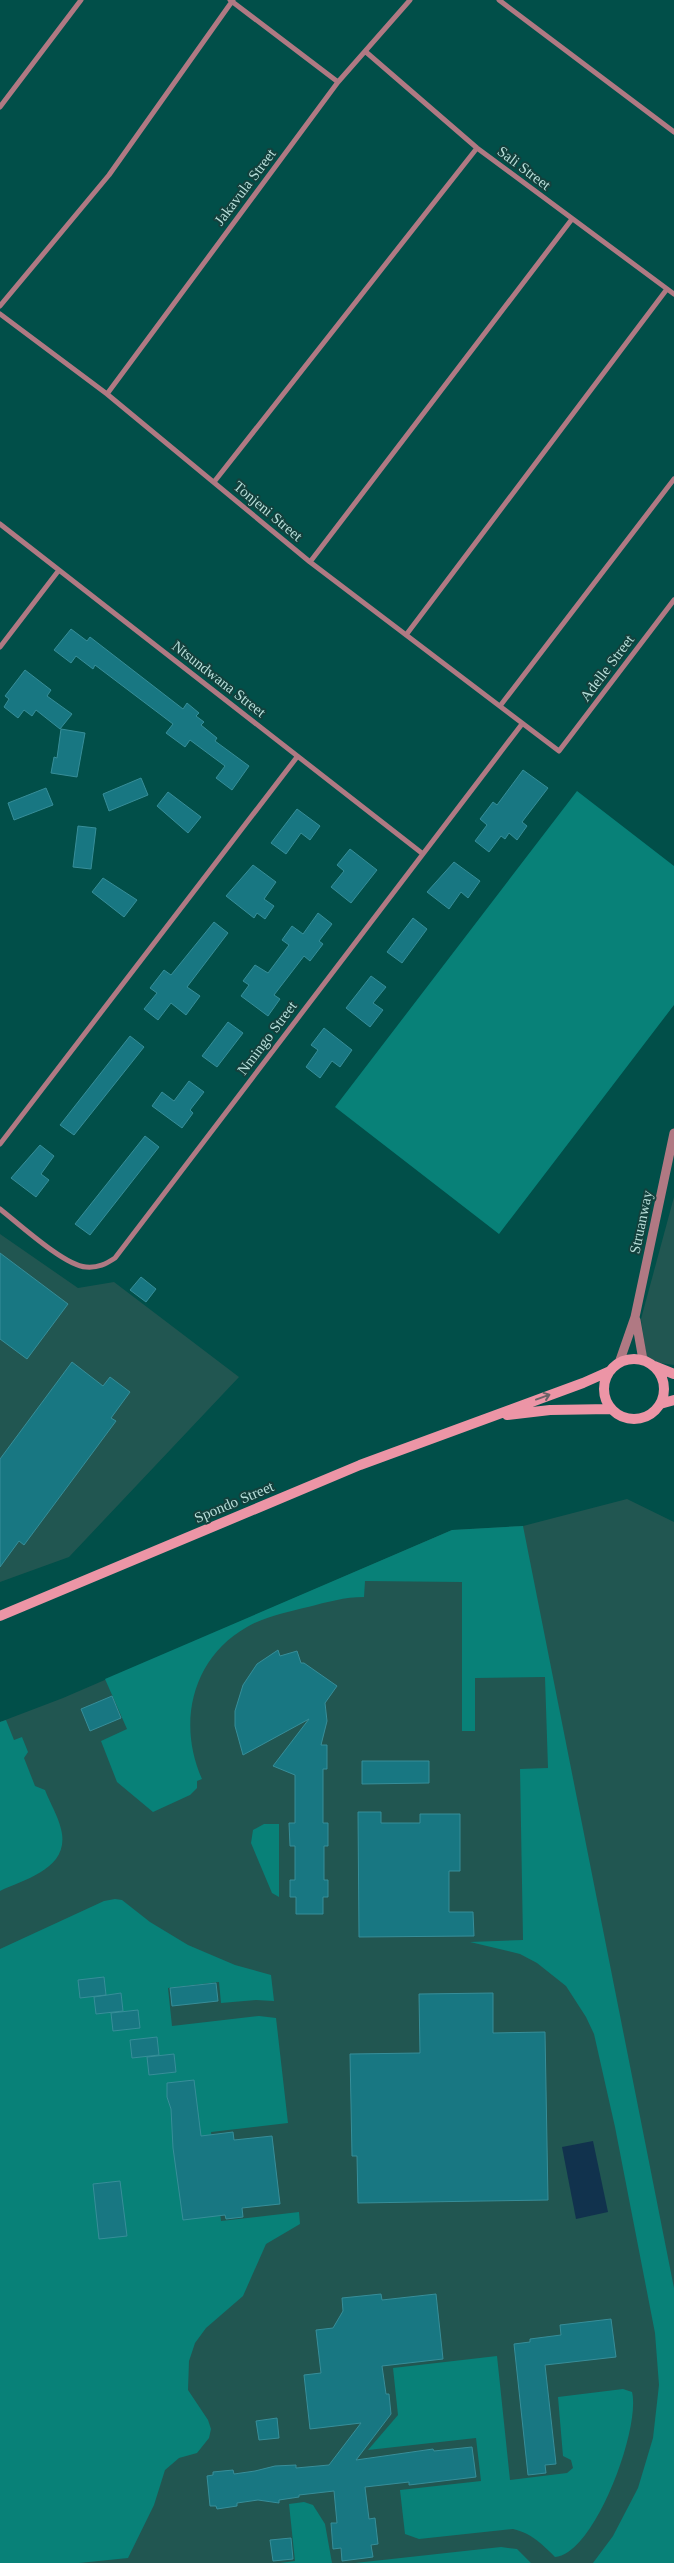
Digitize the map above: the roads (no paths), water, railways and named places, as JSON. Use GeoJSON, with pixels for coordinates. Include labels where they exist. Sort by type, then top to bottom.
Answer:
{"type":"FeatureCollection","features":[{"type":"Feature","properties":{"kind":"main road"},"geometry":{"type":"LineString","coordinates":[[653,1366],[661,1376],[664,1387],[660,1404],[649,1416],[641,1419],[624,1418],[611,1408],[604,1390],[610,1371],[619,1363],[630,1359],[642,1360],[674,1374]]}},
{"type":"Feature","properties":{"kind":"main road","name":"Spondo Street"},"geometry":{"type":"LineString","coordinates":[[0,1616],[360,1465],[583,1383],[610,1371]]}},
{"type":"Feature","properties":{"kind":"main road"},"geometry":{"type":"LineString","coordinates":[[660,1404],[674,1400]]}},
{"type":"Feature","properties":{"kind":"main road","name":"Spondo Street"},"geometry":{"type":"LineString","coordinates":[[481,1420],[550,1410],[611,1408]]}},
{"type":"Feature","properties":{"kind":"street"},"geometry":{"type":"LineString","coordinates":[[0,107],[81,0]]}},
{"type":"Feature","properties":{"kind":"street","name":"Jakavula Street"},"geometry":{"type":"LineString","coordinates":[[107,394],[338,82],[410,0]]}},
{"type":"Feature","properties":{"kind":"street"},"geometry":{"type":"LineString","coordinates":[[499,0],[674,132]]}},
{"type":"Feature","properties":{"kind":"street"},"geometry":{"type":"LineString","coordinates":[[0,306],[109,175],[232,1],[338,82]]}},
{"type":"Feature","properties":{"kind":"street","name":"Sali Street"},"geometry":{"type":"LineString","coordinates":[[366,52],[477,148],[674,294]]}},
{"type":"Feature","properties":{"kind":"street"},"geometry":{"type":"LineString","coordinates":[[214,482],[477,148]]}},
{"type":"Feature","properties":{"kind":"street"},"geometry":{"type":"LineString","coordinates":[[310,562],[572,219]]}},
{"type":"Feature","properties":{"kind":"street"},"geometry":{"type":"LineString","coordinates":[[406,635],[667,289]]}},
{"type":"Feature","properties":{"kind":"street","name":"Tonjeni Street"},"geometry":{"type":"LineString","coordinates":[[0,314],[107,394],[310,562],[559,751]]}},
{"type":"Feature","properties":{"kind":"street"},"geometry":{"type":"LineString","coordinates":[[500,706],[674,479]]}},
{"type":"Feature","properties":{"kind":"street","name":"Ntsundwana Street"},"geometry":{"type":"LineString","coordinates":[[0,524],[423,854]]}},
{"type":"Feature","properties":{"kind":"street"},"geometry":{"type":"LineString","coordinates":[[0,647],[59,570]]}},
{"type":"Feature","properties":{"kind":"street","name":"Adelle Street"},"geometry":{"type":"LineString","coordinates":[[559,751],[674,600]]}},
{"type":"Feature","properties":{"kind":"street","name":"Nmingo Street"},"geometry":{"type":"LineString","coordinates":[[0,1209],[69,1262],[84,1268],[96,1267],[115,1258],[522,724]]}},
{"type":"Feature","properties":{"kind":"street"},"geometry":{"type":"LineString","coordinates":[[0,1144],[298,757]]}},
{"type":"Feature","properties":{"kind":"street","name":"Struanway"},"geometry":{"type":"LineString","coordinates":[[619,1363],[635,1317],[674,1133]]}},
{"type":"Feature","properties":{"kind":"street","name":"Struanway"},"geometry":{"type":"LineString","coordinates":[[635,1317],[642,1360]]}}]}
